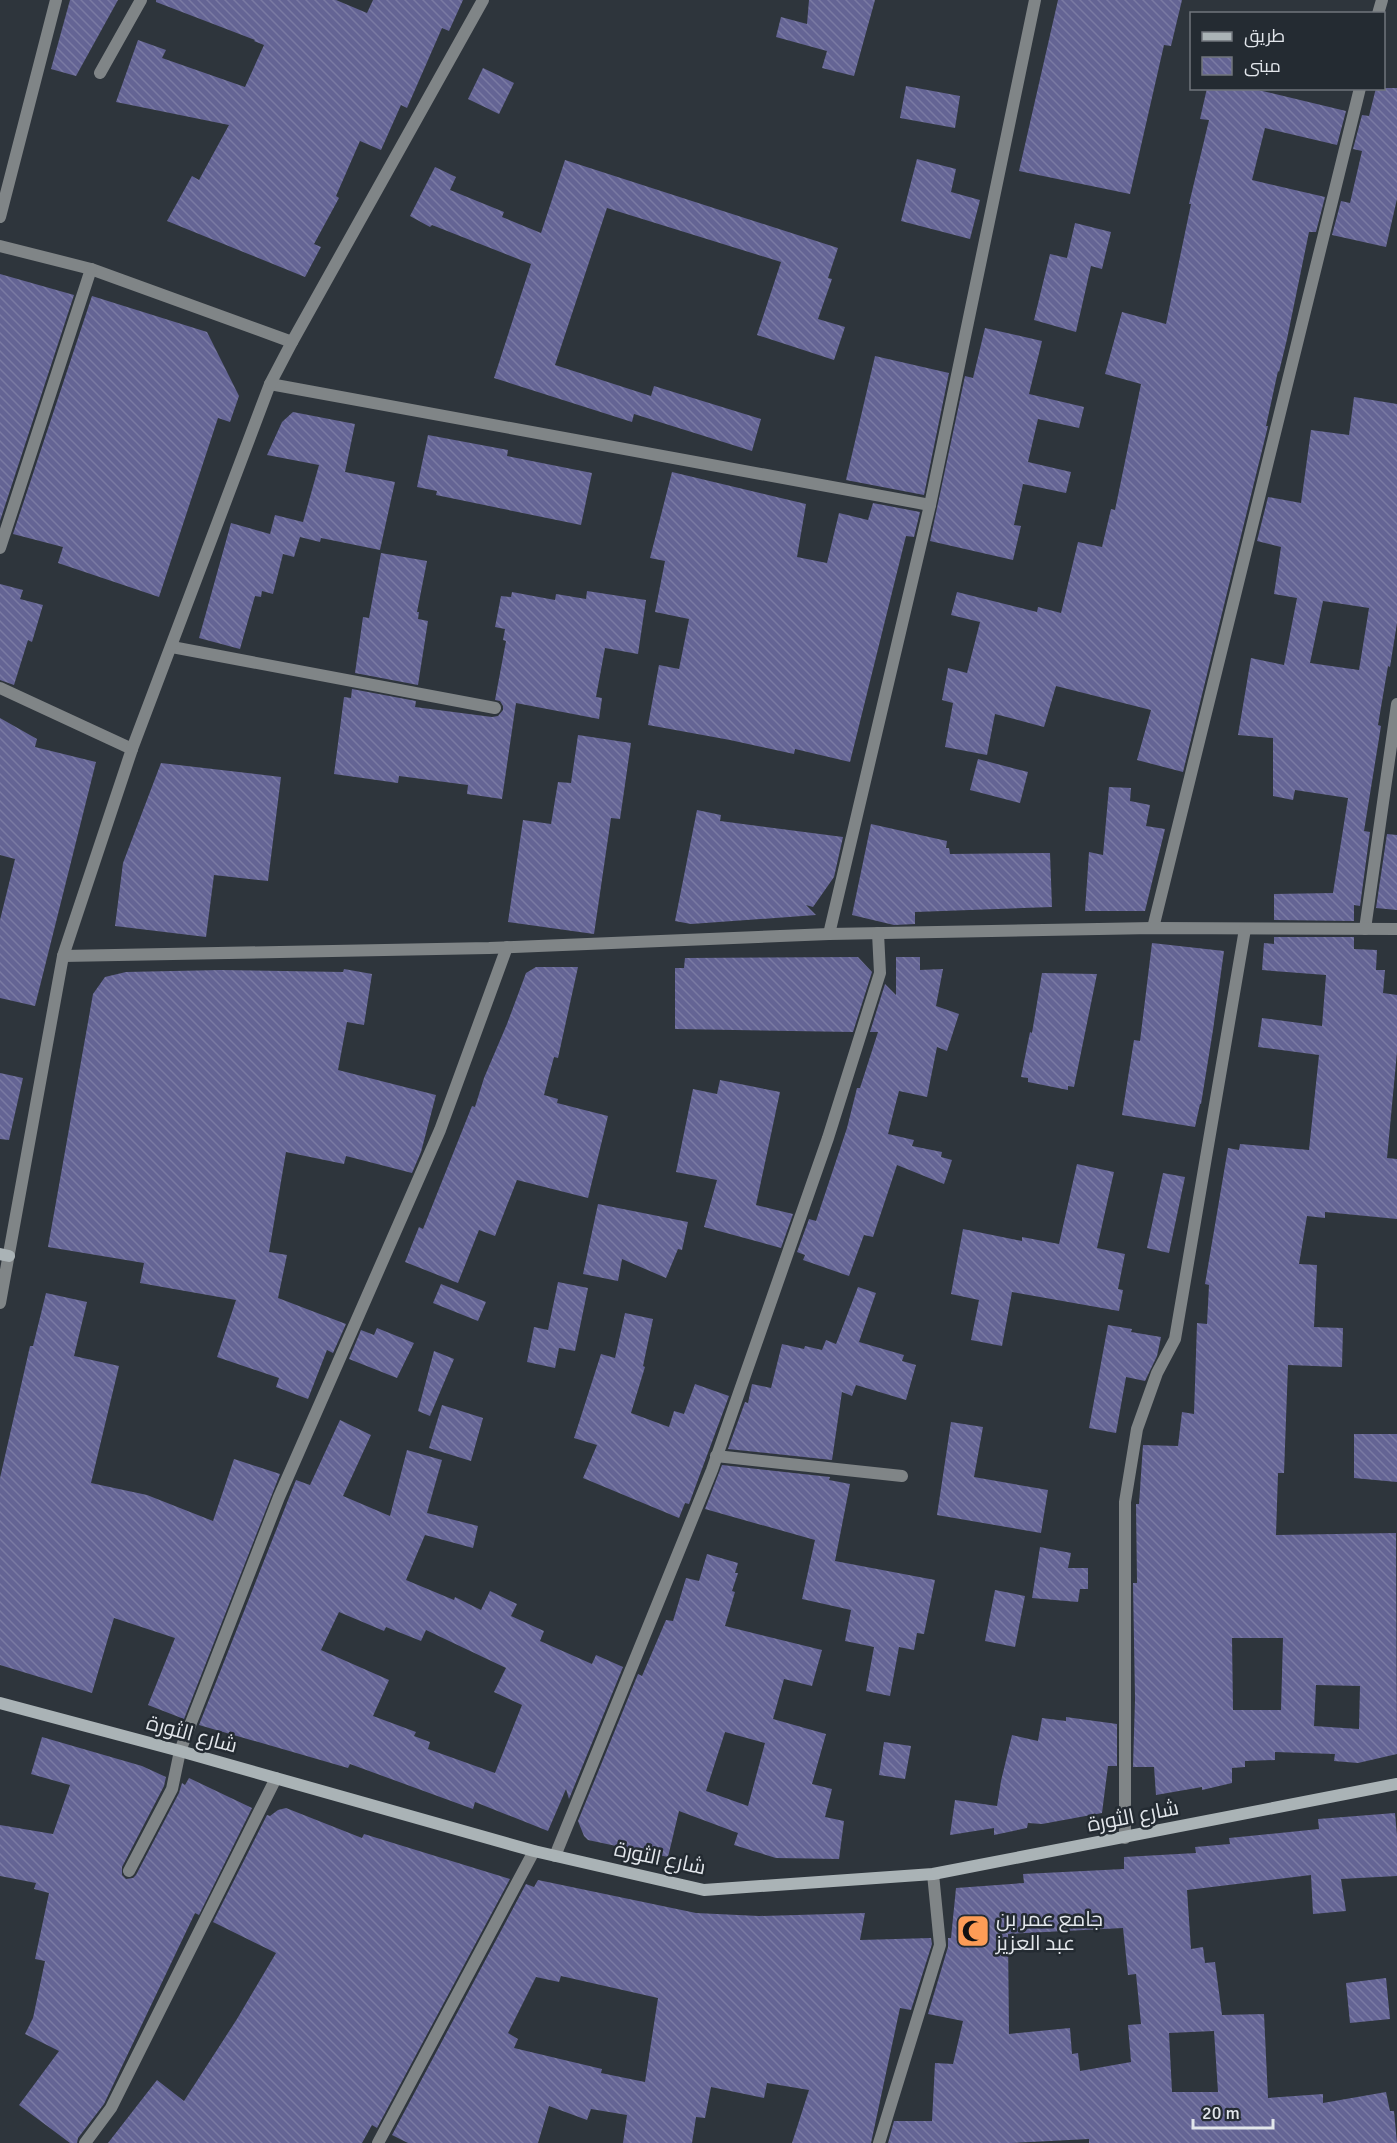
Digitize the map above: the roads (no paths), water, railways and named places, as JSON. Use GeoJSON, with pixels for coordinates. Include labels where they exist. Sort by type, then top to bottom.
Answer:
{"type":"FeatureCollection","features":[{"type":"Feature","properties":{"kind":"main road","name":"شارع الثورة"},"geometry":{"type":"LineString","coordinates":[[0,1703],[180,1751],[534,1851],[704,1890],[933,1874],[1397,1784]]}},
{"type":"Feature","properties":{"kind":"street"},"geometry":{"type":"LineString","coordinates":[[0,217],[56,0]]}},
{"type":"Feature","properties":{"kind":"street"},"geometry":{"type":"LineString","coordinates":[[100,73],[141,0]]}},
{"type":"Feature","properties":{"kind":"street"},"geometry":{"type":"LineString","coordinates":[[0,1303],[4,1255],[63,956],[132,748],[270,384],[483,0]]}},
{"type":"Feature","properties":{"kind":"street"},"geometry":{"type":"LineString","coordinates":[[829,934],[930,505],[1035,0]]}},
{"type":"Feature","properties":{"kind":"street"},"geometry":{"type":"LineString","coordinates":[[1153,928],[1360,90]]}},
{"type":"Feature","properties":{"kind":"street"},"geometry":{"type":"LineString","coordinates":[[0,246],[91,269],[292,342]]}},
{"type":"Feature","properties":{"kind":"street"},"geometry":{"type":"LineString","coordinates":[[0,548],[91,269]]}},
{"type":"Feature","properties":{"kind":"street"},"geometry":{"type":"LineString","coordinates":[[270,384],[930,505]]}},
{"type":"Feature","properties":{"kind":"street"},"geometry":{"type":"LineString","coordinates":[[172,647],[495,708]]}},
{"type":"Feature","properties":{"kind":"street"},"geometry":{"type":"LineString","coordinates":[[0,688],[132,748]]}},
{"type":"Feature","properties":{"kind":"street"},"geometry":{"type":"LineString","coordinates":[[1365,929],[1397,704]]}},
{"type":"Feature","properties":{"kind":"street"},"geometry":{"type":"LineString","coordinates":[[63,956],[507,947],[878,933],[1153,928],[1397,929]]}},
{"type":"Feature","properties":{"kind":"street"},"geometry":{"type":"LineString","coordinates":[[1125,1838],[1125,1502],[1137,1429],[1157,1373],[1175,1339],[1245,928]]}},
{"type":"Feature","properties":{"kind":"street"},"geometry":{"type":"LineString","coordinates":[[555,1856],[716,1456],[828,1138],[880,974],[878,933]]}},
{"type":"Feature","properties":{"kind":"street"},"geometry":{"type":"LineString","coordinates":[[129,1871],[172,1790],[180,1751],[279,1497],[440,1130],[507,947]]}},
{"type":"Feature","properties":{"kind":"street"},"geometry":{"type":"LineString","coordinates":[[716,1456],[903,1476]]}},
{"type":"Feature","properties":{"kind":"street"},"geometry":{"type":"LineString","coordinates":[[85,2143],[111,2108],[276,1778]]}},
{"type":"Feature","properties":{"kind":"street"},"geometry":{"type":"LineString","coordinates":[[378,2143],[534,1851]]}},
{"type":"Feature","properties":{"kind":"street"},"geometry":{"type":"LineString","coordinates":[[879,2143],[940,1945],[933,1874]]}},
{"type":"Feature","properties":{"kind":"place","name":"جامع عمر بن عبد العزيز"},"geometry":{"type":"Point","coordinates":[973,1931]}}]}
